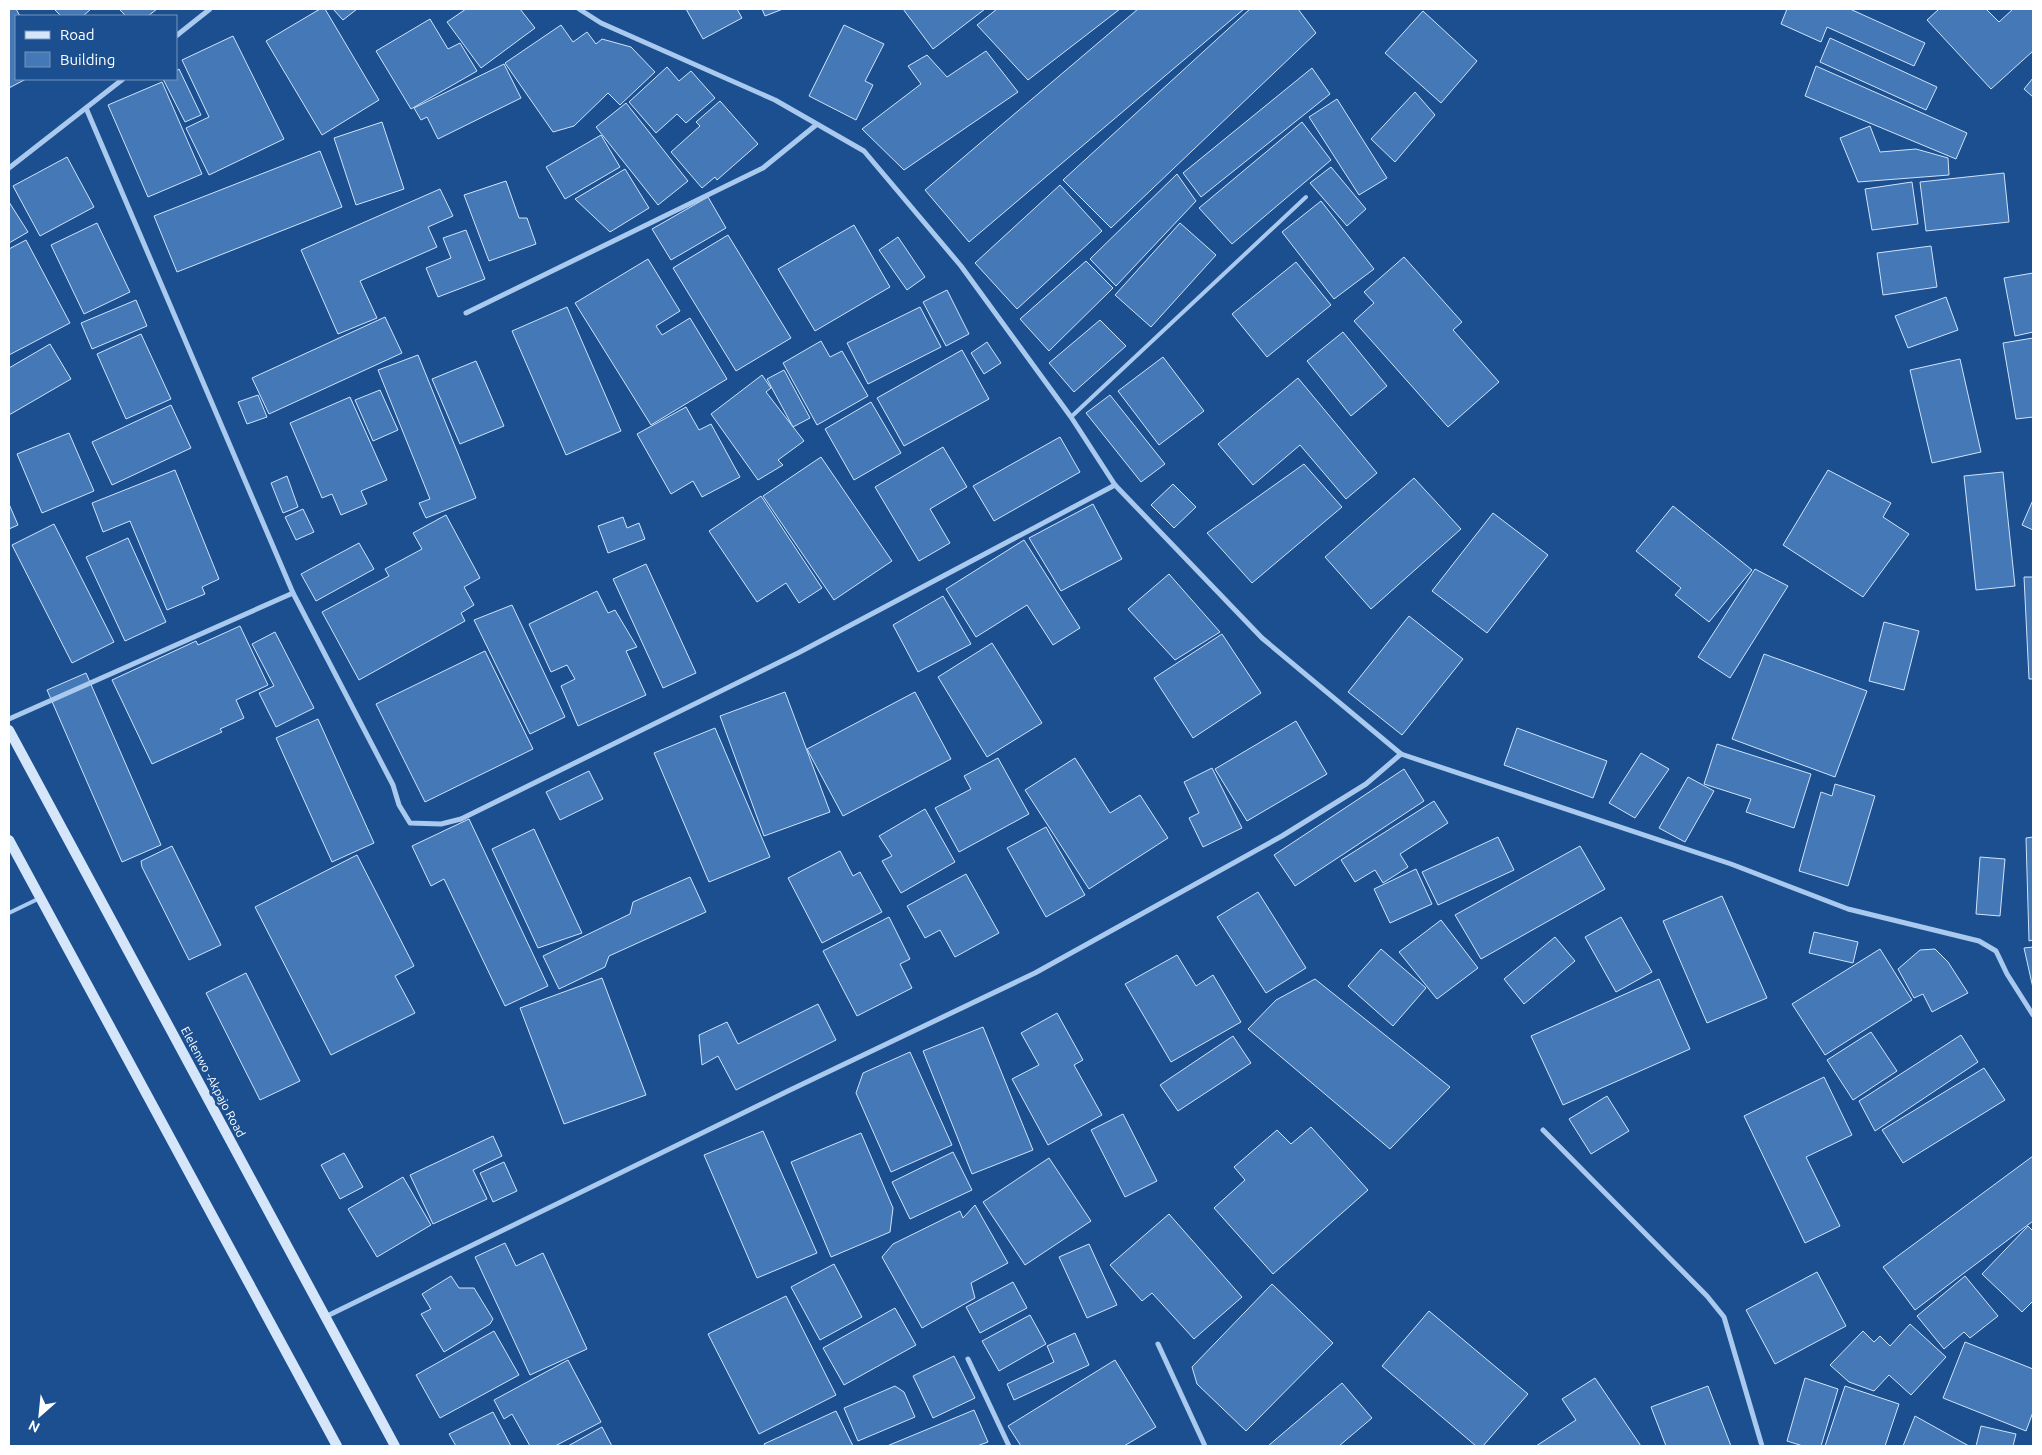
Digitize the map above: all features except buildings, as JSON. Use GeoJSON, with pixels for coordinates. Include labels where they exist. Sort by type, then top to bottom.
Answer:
{"type":"FeatureCollection","features":[{"type":"Feature","properties":{"kind":"main road","name":"Elelenwo -Akpajo Road"},"geometry":{"type":"LineString","coordinates":[[9,730],[395,1446]]}},
{"type":"Feature","properties":{"kind":"main road"},"geometry":{"type":"LineString","coordinates":[[9,840],[337,1446]]}},
{"type":"Feature","properties":{"kind":"street"},"geometry":{"type":"LineString","coordinates":[[178,34],[210,9]]}},
{"type":"Feature","properties":{"kind":"street"},"geometry":{"type":"LineString","coordinates":[[579,9],[601,23],[775,100],[864,151],[961,266],[1071,417],[1115,485],[1262,638],[1401,754],[1730,864],[1848,909],[1979,941],[1996,951],[2007,974],[2033,1015]]}},
{"type":"Feature","properties":{"kind":"street"},"geometry":{"type":"LineString","coordinates":[[9,168],[122,80]]}},
{"type":"Feature","properties":{"kind":"street"},"geometry":{"type":"LineString","coordinates":[[86,108],[294,593],[393,785],[399,806],[410,823],[441,824],[461,819],[798,653],[1115,485]]}},
{"type":"Feature","properties":{"kind":"street"},"geometry":{"type":"LineString","coordinates":[[466,313],[763,168],[816,125]]}},
{"type":"Feature","properties":{"kind":"street"},"geometry":{"type":"LineString","coordinates":[[9,719],[294,593]]}},
{"type":"Feature","properties":{"kind":"street"},"geometry":{"type":"LineString","coordinates":[[325,1317],[1034,973],[1282,836],[1366,784],[1401,754]]}},
{"type":"Feature","properties":{"kind":"street"},"geometry":{"type":"LineString","coordinates":[[1542,1130],[1707,1296],[1724,1317],[1762,1446]]}},
{"type":"Feature","properties":{"kind":"street"},"geometry":{"type":"LineString","coordinates":[[1158,1344],[1205,1446]]}},
{"type":"Feature","properties":{"kind":"street"},"geometry":{"type":"LineString","coordinates":[[968,1359],[1009,1446]]}},
{"type":"Feature","properties":{"kind":"lane"},"geometry":{"type":"LineString","coordinates":[[1071,417],[1306,197]]}},
{"type":"Feature","properties":{"kind":"lane"},"geometry":{"type":"LineString","coordinates":[[9,913],[40,898]]}}]}
